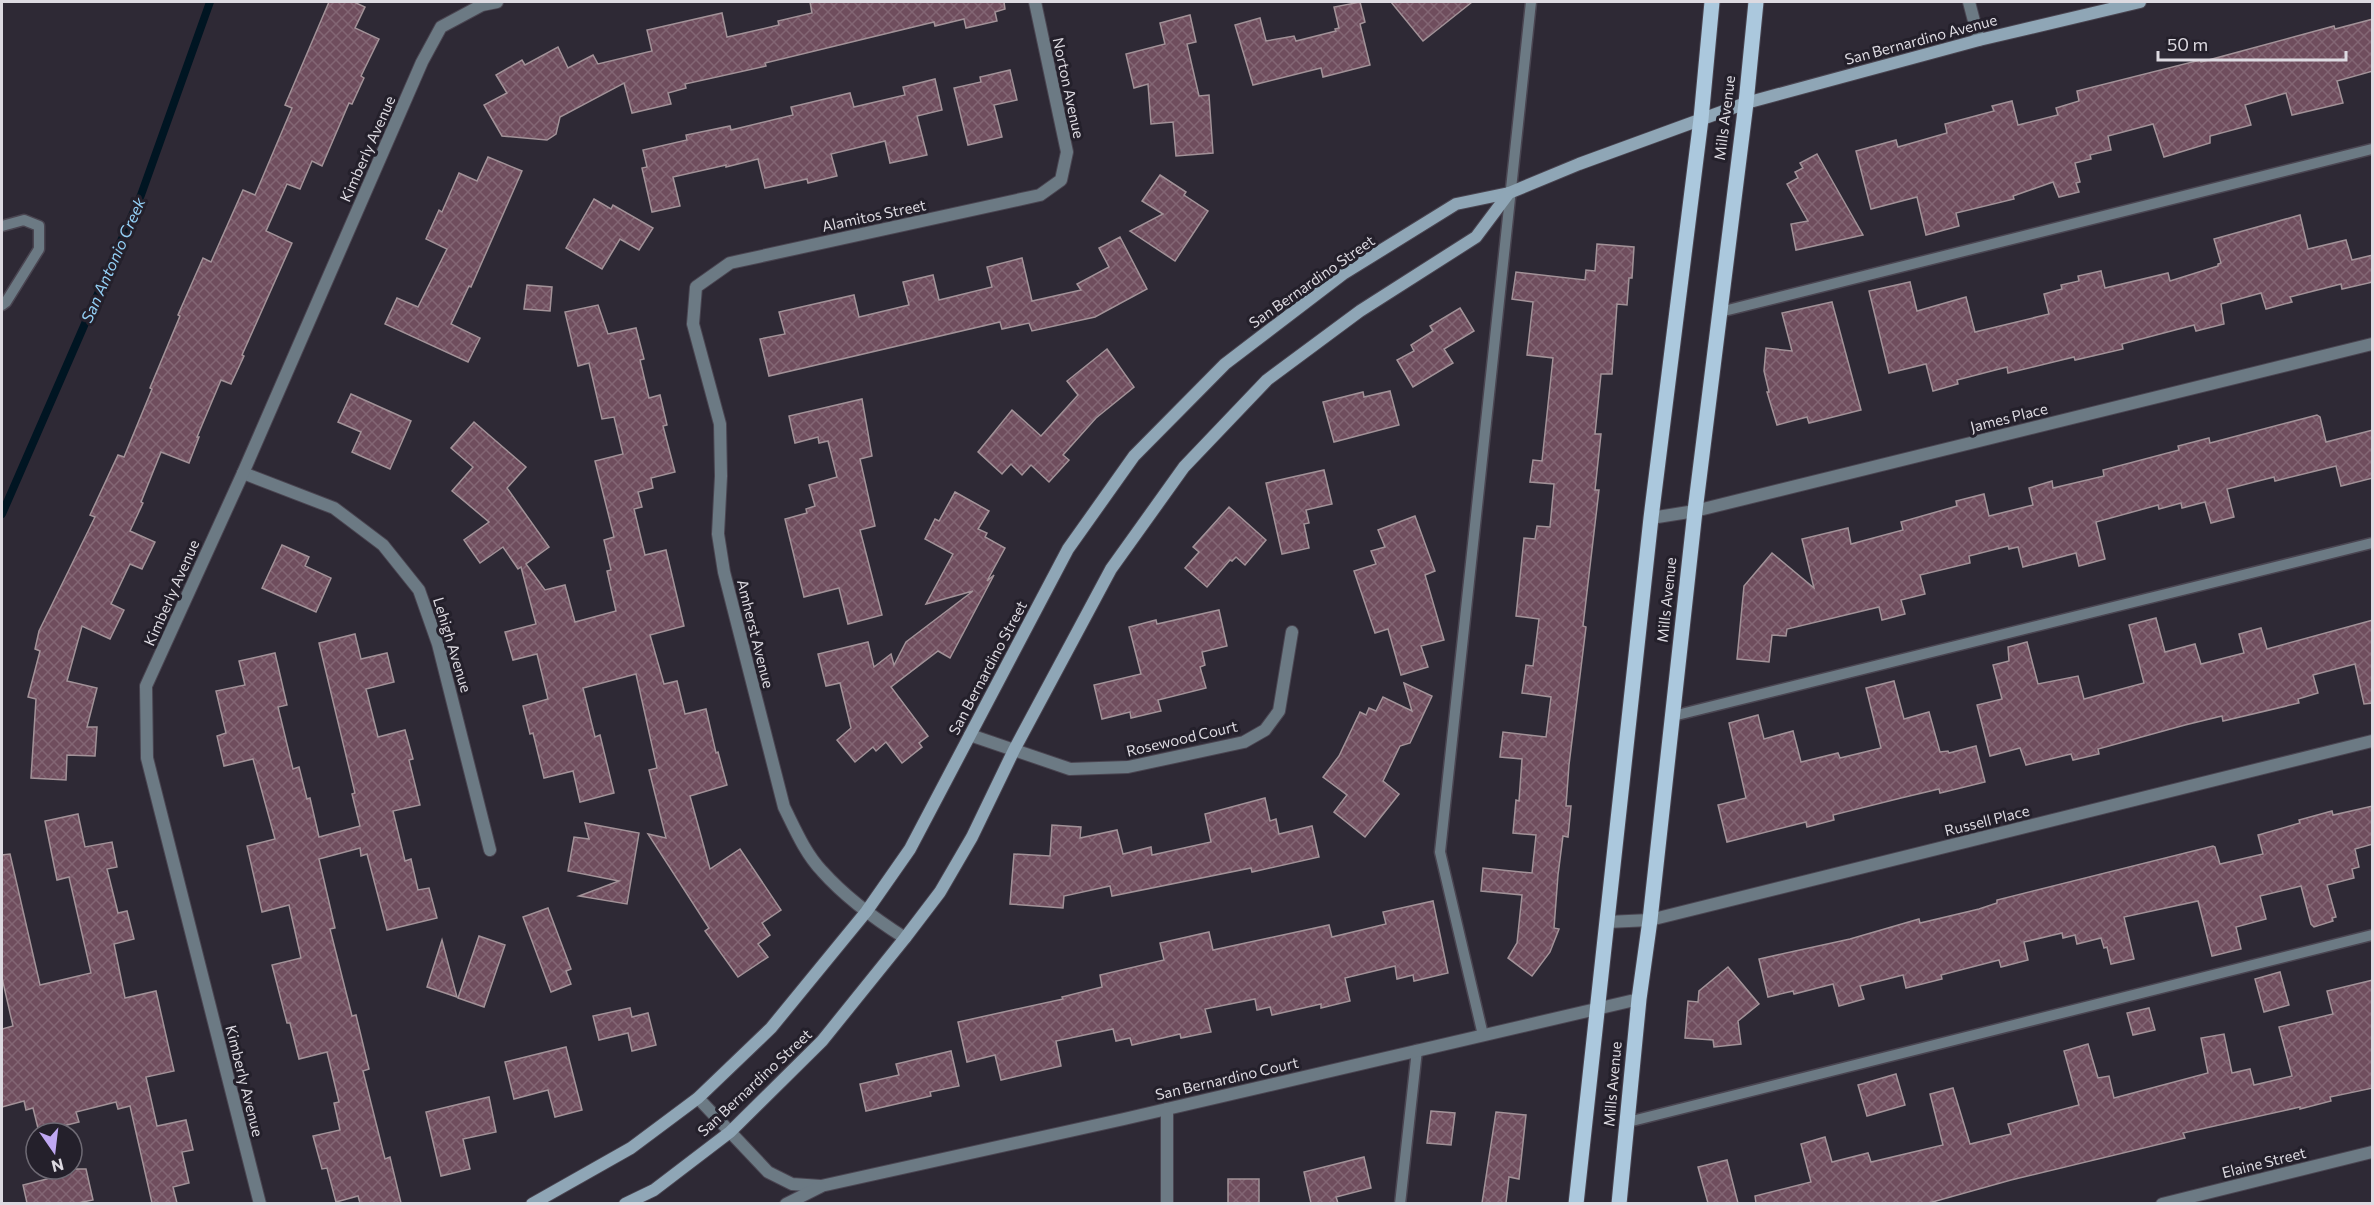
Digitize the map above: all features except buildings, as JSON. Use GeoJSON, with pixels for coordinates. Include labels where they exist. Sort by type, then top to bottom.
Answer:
{"type":"FeatureCollection","features":[{"type":"Feature","properties":{"kind":"main road","name":"Mills Avenue"},"geometry":{"type":"LineString","coordinates":[[1576,1203],[1651,518],[1701,119],[1712,2]]}},
{"type":"Feature","properties":{"kind":"main road","name":"Mills Avenue"},"geometry":{"type":"LineString","coordinates":[[1619,1203],[1639,999],[1650,920],[1695,511],[1746,103],[1756,2]]}},
{"type":"Feature","properties":{"kind":"main road","name":"San Bernardino Avenue"},"geometry":{"type":"LineString","coordinates":[[1746,103],[1979,40],[2140,2]]}},
{"type":"Feature","properties":{"kind":"main road","name":"San Bernardino Street"},"geometry":{"type":"LineString","coordinates":[[532,1203],[631,1148],[698,1098],[771,1028],[866,912],[910,849],[1068,549],[1134,456],[1225,364],[1343,274],[1456,204],[1509,194],[1578,164],[1746,103]]}},
{"type":"Feature","properties":{"kind":"main road","name":"San Bernardino Street"},"geometry":{"type":"LineString","coordinates":[[625,1203],[654,1190],[730,1132],[822,1041],[940,892],[972,837],[1014,750],[1111,569],[1184,467],[1267,380],[1360,311],[1476,237],[1509,194]]}},
{"type":"Feature","properties":{"kind":"street","name":"Kimberly Avenue"},"geometry":{"type":"LineString","coordinates":[[260,1203],[147,759],[146,686],[243,473],[422,62],[441,27],[482,5],[497,2]]}},
{"type":"Feature","properties":{"kind":"street","name":"Norton Avenue"},"geometry":{"type":"LineString","coordinates":[[1039,2],[1067,152],[1061,180]]}},
{"type":"Feature","properties":{"kind":"street"},"geometry":{"type":"LineString","coordinates":[[1970,2],[1979,40]]}},
{"type":"Feature","properties":{"kind":"street","name":"Alamitos Street"},"geometry":{"type":"LineString","coordinates":[[696,287],[730,263],[1040,195],[1061,180]]}},
{"type":"Feature","properties":{"kind":"street","name":"Amherst Avenue"},"geometry":{"type":"LineString","coordinates":[[696,287],[693,324],[720,424],[721,476],[718,534],[722,563],[784,807],[801,842],[822,871],[866,912],[905,938]]}},
{"type":"Feature","properties":{"kind":"street","name":"James Place"},"geometry":{"type":"LineString","coordinates":[[1651,518],[1695,511],[2373,344]]}},
{"type":"Feature","properties":{"kind":"street","name":"Lehigh Avenue"},"geometry":{"type":"LineString","coordinates":[[243,473],[334,508],[383,544],[419,590],[438,644],[490,850]]}},
{"type":"Feature","properties":{"kind":"street","name":"Rosewood Court"},"geometry":{"type":"LineString","coordinates":[[970,735],[1070,769],[1128,767],[1244,742],[1266,730],[1279,711],[1292,632]]}},
{"type":"Feature","properties":{"kind":"street","name":"Russell Place"},"geometry":{"type":"LineString","coordinates":[[1607,922],[1650,920],[2373,741]]}},
{"type":"Feature","properties":{"kind":"street","name":"San Bernardino Court"},"geometry":{"type":"LineString","coordinates":[[786,1203],[820,1186],[1167,1109],[1639,999]]}},
{"type":"Feature","properties":{"kind":"street","name":"San Bernardino Court"},"geometry":{"type":"LineString","coordinates":[[698,1098],[768,1172],[792,1184],[820,1186]]}},
{"type":"Feature","properties":{"kind":"street"},"geometry":{"type":"LineString","coordinates":[[1167,1109],[1167,1203]]}},
{"type":"Feature","properties":{"kind":"street","name":"Elaine Street"},"geometry":{"type":"LineString","coordinates":[[2162,1203],[2373,1152]]}},
{"type":"Feature","properties":{"kind":"lane"},"geometry":{"type":"LineString","coordinates":[[1483,1035],[1440,852],[1531,2]]}},
{"type":"Feature","properties":{"kind":"lane"},"geometry":{"type":"LineString","coordinates":[[1720,312],[2373,149]]}},
{"type":"Feature","properties":{"kind":"lane"},"geometry":{"type":"LineString","coordinates":[[2,226],[24,220],[39,226],[39,249],[6,303],[2,305]]}},
{"type":"Feature","properties":{"kind":"lane"},"geometry":{"type":"LineString","coordinates":[[1672,716],[2373,543]]}},
{"type":"Feature","properties":{"kind":"lane"},"geometry":{"type":"LineString","coordinates":[[1628,1122],[2373,934]]}},
{"type":"Feature","properties":{"kind":"lane"},"geometry":{"type":"LineString","coordinates":[[1400,1203],[1417,1050]]}},
{"type":"Feature","properties":{"kind":"waterway","name":"San Antonio Creek"},"geometry":{"type":"LineString","coordinates":[[2,514],[141,195],[210,2]]}}]}
